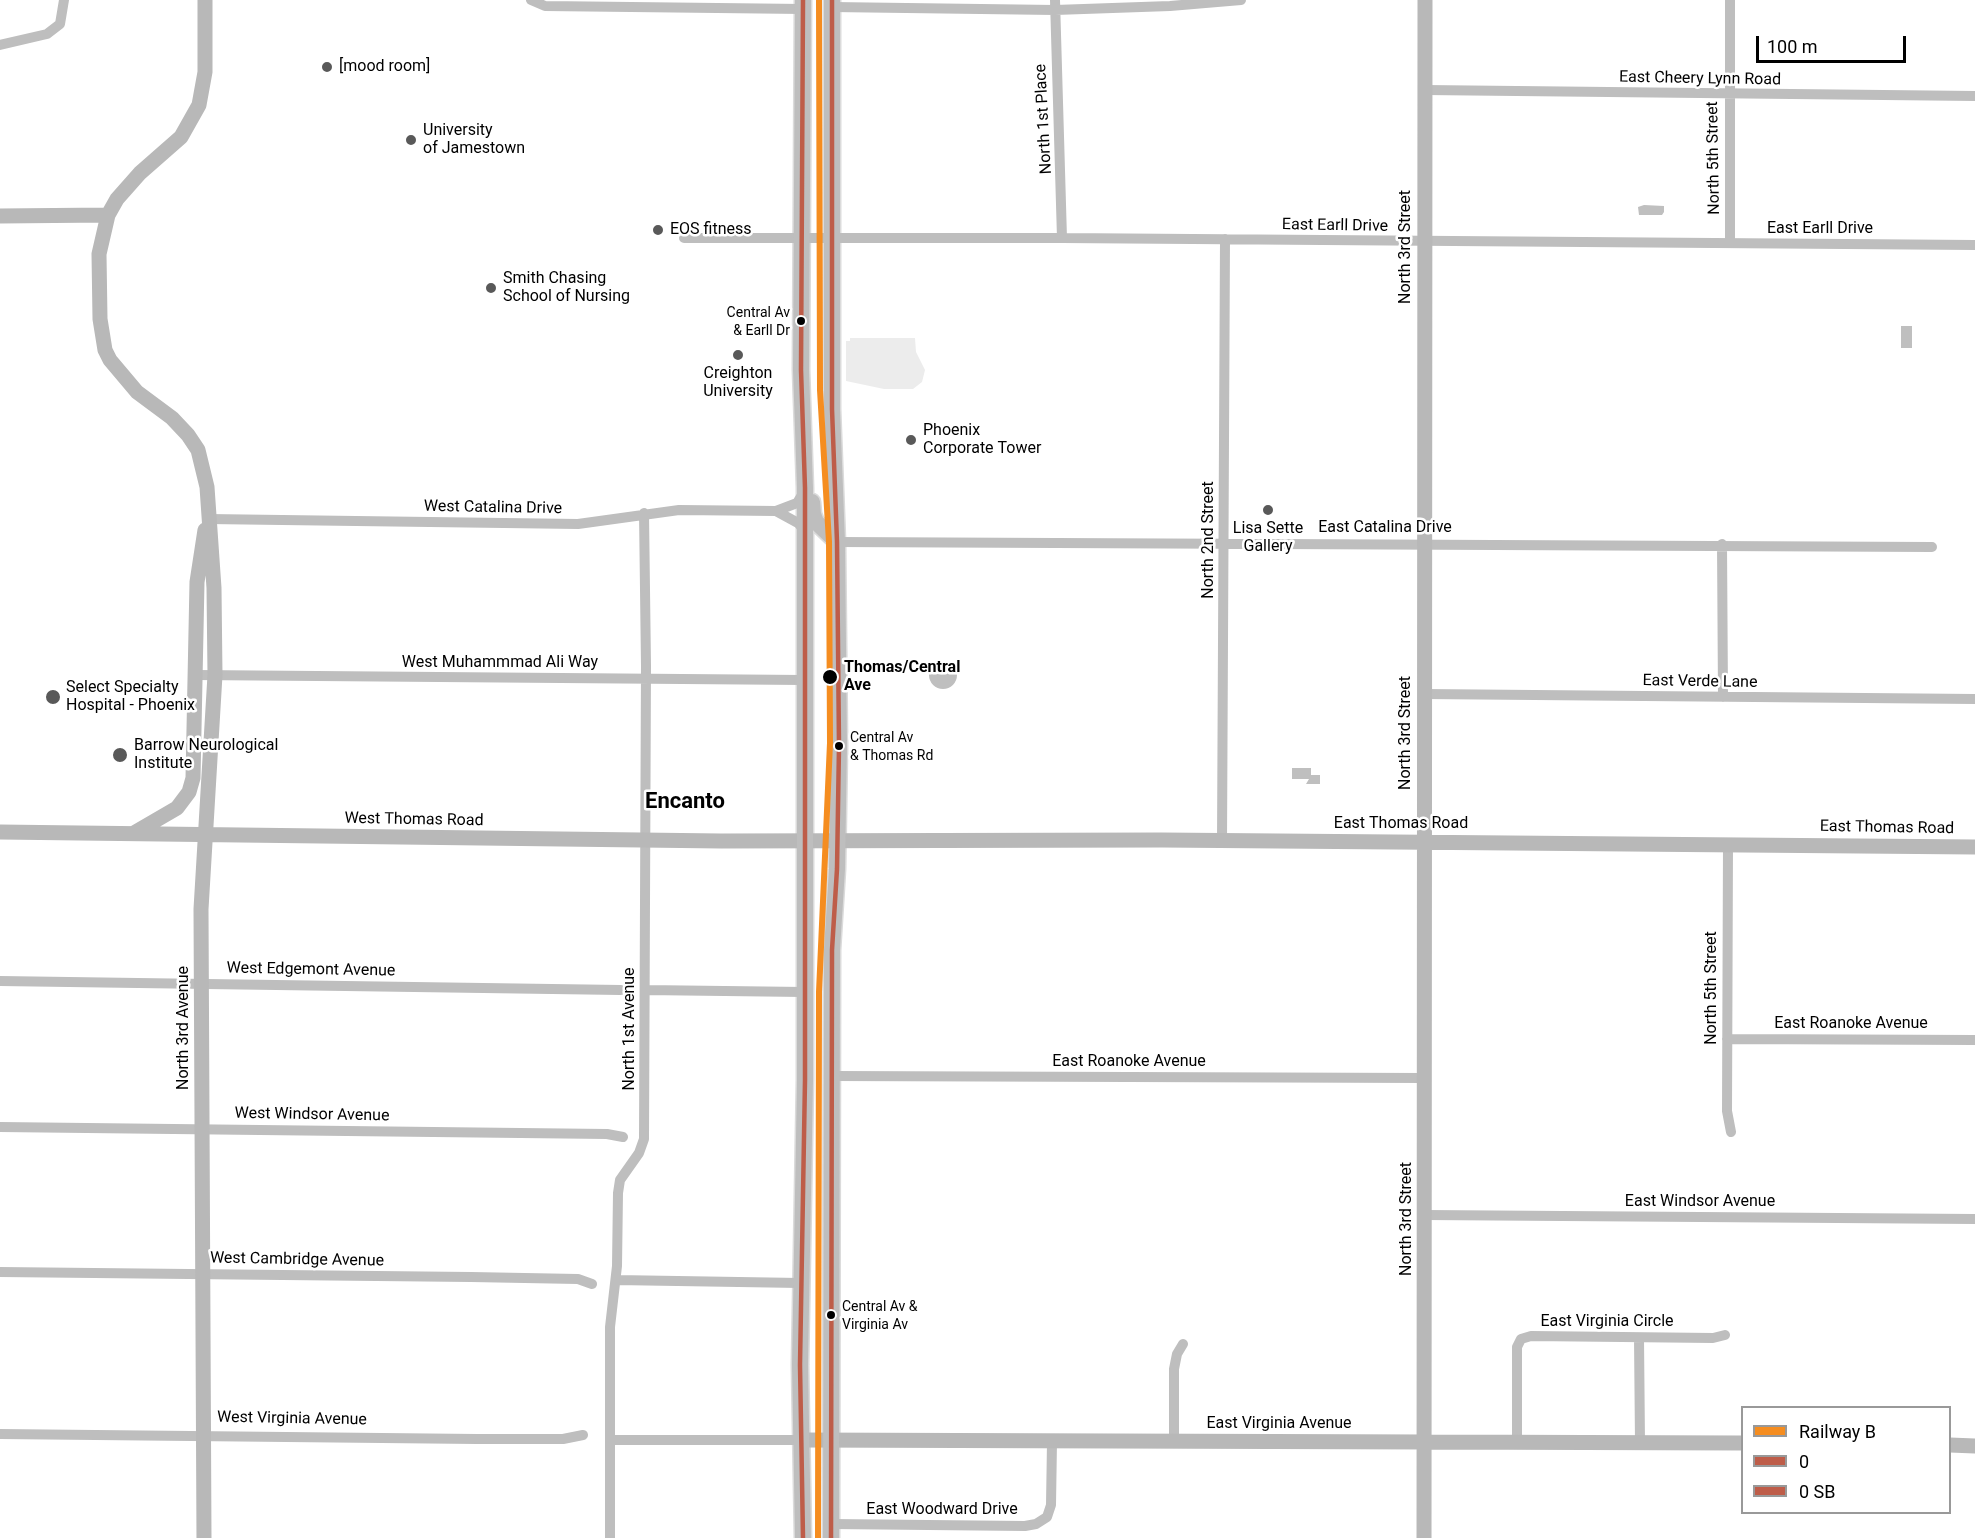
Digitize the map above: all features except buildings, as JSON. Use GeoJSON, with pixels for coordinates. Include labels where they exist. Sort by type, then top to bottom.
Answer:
{"type":"FeatureCollection","features":[{"type":"Feature","properties":{"kind":"main road"},"geometry":{"type":"LineString","coordinates":[[803,4],[805,1177],[801,1283],[816,1440],[831,1531]]}},
{"type":"Feature","properties":{"kind":"main road"},"geometry":{"type":"LineString","coordinates":[[803,1538],[816,1440],[833,1076],[832,841],[837,542],[832,409],[832,4]]}},
{"type":"Feature","properties":{"kind":"main road"},"geometry":{"type":"LineString","coordinates":[[803,452],[812,468],[813,514],[816,522],[837,542]]}},
{"type":"Feature","properties":{"kind":"street"},"geometry":{"type":"LineString","coordinates":[[0,45],[47,34],[60,24],[64,0]]}},
{"type":"Feature","properties":{"kind":"street","name":"North 3rd Avenue"},"geometry":{"type":"LineString","coordinates":[[204,1538],[201,909],[203,835],[215,675],[214,588],[207,487],[198,450],[172,418],[137,392],[122,376],[105,350],[100,320],[99,254],[108,215],[129,184],[181,138],[199,105],[204,84],[205,0]]}},
{"type":"Feature","properties":{"kind":"street"},"geometry":{"type":"LineString","coordinates":[[531,0],[545,6],[803,4]]}},
{"type":"Feature","properties":{"kind":"street"},"geometry":{"type":"LineString","coordinates":[[832,4],[1170,6],[1242,0]]}},
{"type":"Feature","properties":{"kind":"street","name":"North 3rd Street"},"geometry":{"type":"LineString","coordinates":[[1424,1538],[1425,0]]}},
{"type":"Feature","properties":{"kind":"street","name":"North 5th Street"},"geometry":{"type":"LineString","coordinates":[[1730,0],[1730,243]]}},
{"type":"Feature","properties":{"kind":"street","name":"North 1st Place"},"geometry":{"type":"LineString","coordinates":[[1055,5],[1062,238]]}},
{"type":"Feature","properties":{"kind":"street","name":"East Cheery Lynn Road"},"geometry":{"type":"LineString","coordinates":[[1425,90],[1975,96]]}},
{"type":"Feature","properties":{"kind":"street"},"geometry":{"type":"LineString","coordinates":[[0,216],[108,215]]}},
{"type":"Feature","properties":{"kind":"street","name":"East Earll Drive"},"geometry":{"type":"LineString","coordinates":[[684,238],[1062,238],[1424,243],[1975,245]]}},
{"type":"Feature","properties":{"kind":"street","name":"North 2nd Street"},"geometry":{"type":"LineString","coordinates":[[1222,841],[1225,239]]}},
{"type":"Feature","properties":{"kind":"street"},"geometry":{"type":"LineString","coordinates":[[776,511],[797,503],[805,488]]}},
{"type":"Feature","properties":{"kind":"street","name":"West Catalina Drive"},"geometry":{"type":"LineString","coordinates":[[208,519],[578,524],[613,521],[644,513],[679,510],[776,511]]}},
{"type":"Feature","properties":{"kind":"street"},"geometry":{"type":"LineString","coordinates":[[776,511],[798,523],[805,531]]}},
{"type":"Feature","properties":{"kind":"street","name":"North 1st Avenue"},"geometry":{"type":"LineString","coordinates":[[610,1538],[611,1440],[608,1416],[610,1317],[616,1280],[619,1186],[627,1167],[639,1153],[644,1139],[646,679],[644,513]]}},
{"type":"Feature","properties":{"kind":"street","name":"North 3rd Avenue"},"geometry":{"type":"LineString","coordinates":[[131,834],[160,819],[183,802],[193,778],[197,582],[208,519]]}},
{"type":"Feature","properties":{"kind":"street","name":"East Catalina Drive"},"geometry":{"type":"LineString","coordinates":[[837,542],[1722,544],[1932,547]]}},
{"type":"Feature","properties":{"kind":"street"},"geometry":{"type":"LineString","coordinates":[[1722,544],[1724,698]]}},
{"type":"Feature","properties":{"kind":"street","name":"West Muhammmad Ali Way"},"geometry":{"type":"LineString","coordinates":[[195,675],[804,680]]}},
{"type":"Feature","properties":{"kind":"street","name":"East Verde Lane"},"geometry":{"type":"LineString","coordinates":[[1424,694],[1975,699]]}},
{"type":"Feature","properties":{"kind":"street"},"geometry":{"type":"LineString","coordinates":[[194,758],[201,774],[203,835]]}},
{"type":"Feature","properties":{"kind":"street","name":"West Thomas Road"},"geometry":{"type":"LineString","coordinates":[[0,832],[645,841],[832,841]]}},
{"type":"Feature","properties":{"kind":"street","name":"East Thomas Road"},"geometry":{"type":"LineString","coordinates":[[832,841],[1222,841],[1975,847]]}},
{"type":"Feature","properties":{"kind":"street","name":"North 5th Street"},"geometry":{"type":"LineString","coordinates":[[1728,844],[1727,1116],[1731,1132]]}},
{"type":"Feature","properties":{"kind":"street","name":"West Edgemont Avenue"},"geometry":{"type":"LineString","coordinates":[[0,981],[621,990]]}},
{"type":"Feature","properties":{"kind":"street"},"geometry":{"type":"LineString","coordinates":[[645,990],[804,992]]}},
{"type":"Feature","properties":{"kind":"street","name":"East Roanoke Avenue"},"geometry":{"type":"LineString","coordinates":[[1727,1039],[1975,1040]]}},
{"type":"Feature","properties":{"kind":"street","name":"East Roanoke Avenue"},"geometry":{"type":"LineString","coordinates":[[833,1076],[1424,1078]]}},
{"type":"Feature","properties":{"kind":"street","name":"West Windsor Avenue"},"geometry":{"type":"LineString","coordinates":[[0,1127],[607,1134],[623,1137]]}},
{"type":"Feature","properties":{"kind":"street","name":"East Windsor Avenue"},"geometry":{"type":"LineString","coordinates":[[1425,1215],[1975,1219]]}},
{"type":"Feature","properties":{"kind":"street","name":"West Cambridge Avenue"},"geometry":{"type":"LineString","coordinates":[[0,1272],[578,1279],[592,1284]]}},
{"type":"Feature","properties":{"kind":"street"},"geometry":{"type":"LineString","coordinates":[[616,1280],[801,1283]]}},
{"type":"Feature","properties":{"kind":"street","name":"East Virginia Circle"},"geometry":{"type":"LineString","coordinates":[[1517,1442],[1517,1347],[1521,1339],[1531,1336],[1640,1338],[1725,1335]]}},
{"type":"Feature","properties":{"kind":"street"},"geometry":{"type":"LineString","coordinates":[[1640,1338],[1640,1443]]}},
{"type":"Feature","properties":{"kind":"street"},"geometry":{"type":"LineString","coordinates":[[1174,1442],[1174,1369],[1177,1354],[1183,1344]]}},
{"type":"Feature","properties":{"kind":"street","name":"West Virginia Avenue"},"geometry":{"type":"LineString","coordinates":[[0,1434],[531,1439],[563,1439],[583,1435]]}},
{"type":"Feature","properties":{"kind":"street"},"geometry":{"type":"LineString","coordinates":[[611,1440],[816,1440]]}},
{"type":"Feature","properties":{"kind":"street","name":"East Virginia Avenue"},"geometry":{"type":"LineString","coordinates":[[816,1440],[1741,1443]]}},
{"type":"Feature","properties":{"kind":"street","name":"East Woodward Drive"},"geometry":{"type":"LineString","coordinates":[[831,1531],[1036,1524],[1047,1517],[1051,1504],[1052,1442]]}},
{"type":"Feature","properties":{"kind":"street"},"geometry":{"type":"LineString","coordinates":[[1951,1445],[1975,1446]]}},
{"type":"Feature","properties":{"kind":"shaded area"},"geometry":{"type":"Polygon","coordinates":[[[1664,206],[1664,212],[1662,215],[1639,215],[1638,207],[1664,206]]]}},
{"type":"Feature","properties":{"kind":"shaded area"},"geometry":{"type":"Polygon","coordinates":[[[1901,326],[1912,326],[1912,348],[1901,348],[1901,326]]]}},
{"type":"Feature","properties":{"kind":"shaded area"},"geometry":{"type":"Polygon","coordinates":[[[850,338],[915,338],[916,352],[925,370],[922,382],[913,389],[884,389],[846,381],[846,341],[850,341],[850,338]]]}},
{"type":"Feature","properties":{"kind":"shaded area"},"geometry":{"type":"Polygon","coordinates":[[[943,661],[953,665],[957,675],[953,685],[943,689],[933,685],[929,675],[933,665],[943,661]]]}},
{"type":"Feature","properties":{"kind":"shaded area"},"geometry":{"type":"Polygon","coordinates":[[[1292,768],[1311,768],[1311,775],[1320,775],[1320,784],[1306,784],[1309,779],[1292,779],[1292,768]]]}},
{"type":"Feature","properties":{"kind":"rail line","name":"B"},"geometry":{"type":"LineString","coordinates":[[818,1538],[819,992],[830,743],[829,542],[820,390],[819,0]]}},
{"type":"Feature","properties":{"kind":"transit line"},"geometry":{"type":"LineString","coordinates":[[803,0],[801,370],[805,488],[805,1080],[800,1365],[803,1538]]}},
{"type":"Feature","properties":{"kind":"transit line","name":"0"},"geometry":{"type":"LineString","coordinates":[[831,1538],[832,950],[837,869],[839,746],[837,542],[832,409],[832,0]]}},
{"type":"Feature","properties":{"kind":"place","name":"[mood room]"},"geometry":{"type":"Point","coordinates":[327,67]}},
{"type":"Feature","properties":{"kind":"place","name":"University of Jamestown"},"geometry":{"type":"Point","coordinates":[411,140]}},
{"type":"Feature","properties":{"kind":"place","name":"EOS fitness"},"geometry":{"type":"Point","coordinates":[658,230]}},
{"type":"Feature","properties":{"kind":"place","name":"Smith Chasing School of Nursing"},"geometry":{"type":"Point","coordinates":[491,288]}},
{"type":"Feature","properties":{"kind":"place","name":"Central Av & Earll Dr"},"geometry":{"type":"Point","coordinates":[801,321]}},
{"type":"Feature","properties":{"kind":"place","name":"Creighton University"},"geometry":{"type":"Point","coordinates":[738,355]}},
{"type":"Feature","properties":{"kind":"place","name":"Phoenix Corporate Tower"},"geometry":{"type":"Point","coordinates":[911,440]}},
{"type":"Feature","properties":{"kind":"place","name":"Lisa Sette Gallery"},"geometry":{"type":"Point","coordinates":[1268,510]}},
{"type":"Feature","properties":{"kind":"place","name":"Thomas/Central Ave"},"geometry":{"type":"Point","coordinates":[830,677]}},
{"type":"Feature","properties":{"kind":"place","name":"Select Specialty Hospital - Phoenix"},"geometry":{"type":"Point","coordinates":[53,697]}},
{"type":"Feature","properties":{"kind":"place","name":"Central Av & Thomas Rd"},"geometry":{"type":"Point","coordinates":[839,746]}},
{"type":"Feature","properties":{"kind":"place","name":"Barrow Neurological Institute"},"geometry":{"type":"Point","coordinates":[120,755]}},
{"type":"Feature","properties":{"kind":"place","name":"Central Av & Virginia Av"},"geometry":{"type":"Point","coordinates":[831,1315]}},
{"type":"Feature","properties":{"kind":"district","name":"Encanto"},"geometry":{"type":"Point","coordinates":[685,802]}}]}
